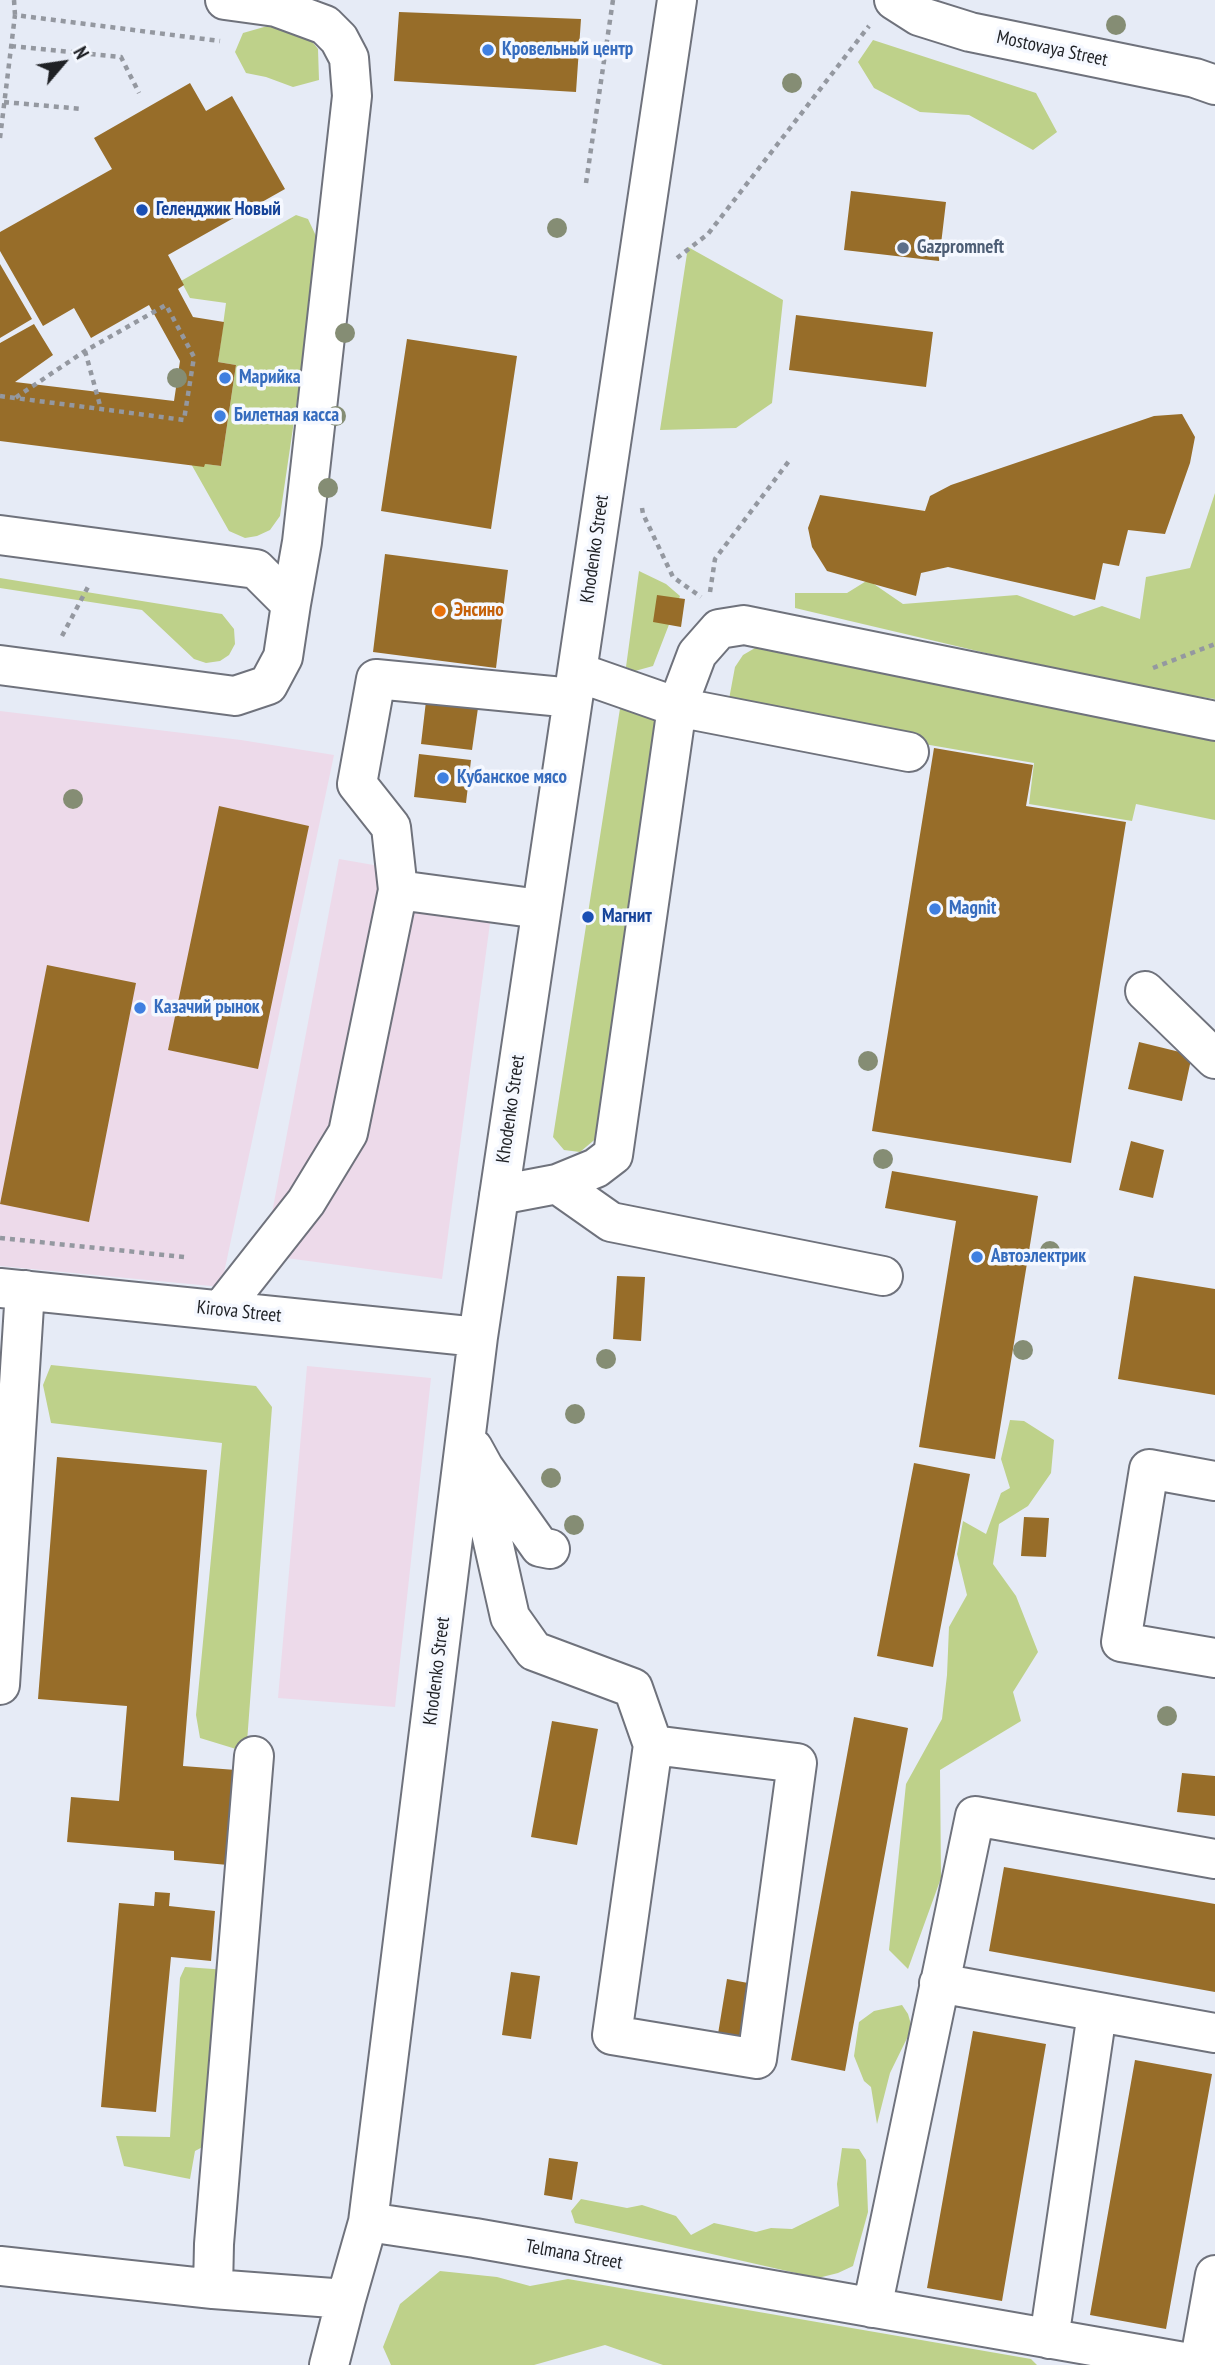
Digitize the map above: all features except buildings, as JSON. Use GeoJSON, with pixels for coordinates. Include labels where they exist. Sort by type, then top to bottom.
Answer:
{"type":"FeatureCollection","features":[{"type":"Feature","properties":{"kind":"street"},"geometry":{"type":"LineString","coordinates":[[0,665],[235,696],[268,685],[283,657],[302,542],[352,96],[349,58],[339,39],[325,25],[276,7],[225,0]]}},
{"type":"Feature","properties":{"kind":"street","name":"Khodenko Street"},"geometry":{"type":"LineString","coordinates":[[368,2222],[475,1452],[478,1337],[677,0]]}},
{"type":"Feature","properties":{"kind":"street","name":"Mostovaya Street"},"geometry":{"type":"LineString","coordinates":[[883,11],[919,16],[970,32],[1195,78],[1215,85]]}},
{"type":"Feature","properties":{"kind":"street"},"geometry":{"type":"LineString","coordinates":[[0,535],[256,569],[291,604]]}},
{"type":"Feature","properties":{"kind":"street"},"geometry":{"type":"LineString","coordinates":[[256,569],[302,542]]}},
{"type":"Feature","properties":{"kind":"street"},"geometry":{"type":"LineString","coordinates":[[499,1195],[557,1184],[596,1168],[613,1155],[677,707],[697,654],[719,629],[744,625],[1215,721]]}},
{"type":"Feature","properties":{"kind":"street"},"geometry":{"type":"LineString","coordinates":[[221,1310],[306,1202],[348,1133],[398,890],[391,827],[356,784],[376,679],[575,685],[909,752]]}},
{"type":"Feature","properties":{"kind":"street"},"geometry":{"type":"LineString","coordinates":[[398,890],[540,909]]}},
{"type":"Feature","properties":{"kind":"street"},"geometry":{"type":"LineString","coordinates":[[1145,990],[1215,1059]]}},
{"type":"Feature","properties":{"kind":"street"},"geometry":{"type":"LineString","coordinates":[[557,1184],[611,1222],[883,1276]]}},
{"type":"Feature","properties":{"kind":"street"},"geometry":{"type":"LineString","coordinates":[[0,1685],[12,1289]]}},
{"type":"Feature","properties":{"kind":"street","name":"Kirova Street"},"geometry":{"type":"LineString","coordinates":[[12,1289],[478,1337]]}},
{"type":"Feature","properties":{"kind":"street"},"geometry":{"type":"LineString","coordinates":[[475,1452],[540,1547],[550,1549]]}},
{"type":"Feature","properties":{"kind":"street"},"geometry":{"type":"LineString","coordinates":[[475,1452],[510,1617],[534,1651],[633,1688],[653,1745],[612,2035],[757,2059],[797,1763],[653,1745]]}},
{"type":"Feature","properties":{"kind":"street"},"geometry":{"type":"LineString","coordinates":[[1215,1480],[1149,1469],[1121,1642],[1215,1658]]}},
{"type":"Feature","properties":{"kind":"street"},"geometry":{"type":"LineString","coordinates":[[213,2290],[214,2244],[254,1756]]}},
{"type":"Feature","properties":{"kind":"street"},"geometry":{"type":"LineString","coordinates":[[872,2308],[975,1816],[1215,1859]]}},
{"type":"Feature","properties":{"kind":"street"},"geometry":{"type":"LineString","coordinates":[[939,1983],[1215,2033]]}},
{"type":"Feature","properties":{"kind":"street"},"geometry":{"type":"LineString","coordinates":[[1049,2339],[1097,2013]]}},
{"type":"Feature","properties":{"kind":"street"},"geometry":{"type":"LineString","coordinates":[[329,2365],[368,2222]]}},
{"type":"Feature","properties":{"kind":"street","name":"Telmana Street"},"geometry":{"type":"LineString","coordinates":[[368,2222],[475,2238],[1049,2339],[1087,2356],[1200,2365]]}},
{"type":"Feature","properties":{"kind":"street"},"geometry":{"type":"LineString","coordinates":[[0,2266],[213,2290],[346,2299]]}},
{"type":"Feature","properties":{"kind":"street"},"geometry":{"type":"LineString","coordinates":[[1200,2365],[1215,2275]]}},
{"type":"Feature","properties":{"kind":"path"},"geometry":{"type":"LineString","coordinates":[[0,138],[12,46],[14,0]]}},
{"type":"Feature","properties":{"kind":"path"},"geometry":{"type":"LineString","coordinates":[[586,183],[613,0]]}},
{"type":"Feature","properties":{"kind":"path"},"geometry":{"type":"LineString","coordinates":[[708,234],[883,11]]}},
{"type":"Feature","properties":{"kind":"path"},"geometry":{"type":"LineString","coordinates":[[15,15],[229,42]]}},
{"type":"Feature","properties":{"kind":"path"},"geometry":{"type":"LineString","coordinates":[[12,46],[121,57],[139,93]]}},
{"type":"Feature","properties":{"kind":"path"},"geometry":{"type":"LineString","coordinates":[[4,102],[82,110]]}},
{"type":"Feature","properties":{"kind":"path"},"geometry":{"type":"LineString","coordinates":[[0,396],[15,398],[101,409],[184,420],[194,357],[166,305],[85,351],[15,398]]}},
{"type":"Feature","properties":{"kind":"path"},"geometry":{"type":"LineString","coordinates":[[85,351],[101,409]]}},
{"type":"Feature","properties":{"kind":"path"},"geometry":{"type":"LineString","coordinates":[[719,629],[708,602],[715,559],[789,461]]}},
{"type":"Feature","properties":{"kind":"path"},"geometry":{"type":"LineString","coordinates":[[0,1238],[184,1257]]}},
{"type":"Feature","properties":{"kind":"shaded area","name":"Казачий рынок"},"geometry":{"type":"Polygon","coordinates":[[[0,711],[241,740],[334,755],[221,1287],[0,1266],[0,711]]]}},
{"type":"Feature","properties":{"kind":"shaded area"},"geometry":{"type":"Polygon","coordinates":[[[339,859],[495,886],[442,1279],[264,1255],[339,859]]]}},
{"type":"Feature","properties":{"kind":"shaded area"},"geometry":{"type":"Polygon","coordinates":[[[307,1366],[431,1378],[395,1707],[278,1698],[307,1366]]]}},
{"type":"Feature","properties":{"kind":"green space"},"geometry":{"type":"Polygon","coordinates":[[[271,25],[307,35],[318,49],[319,80],[293,87],[246,73],[235,52],[243,33],[271,25]]]}},
{"type":"Feature","properties":{"kind":"green space"},"geometry":{"type":"Polygon","coordinates":[[[873,40],[1036,93],[1057,132],[1033,150],[969,115],[920,112],[874,88],[858,62],[873,40]]]}},
{"type":"Feature","properties":{"kind":"green space"},"geometry":{"type":"Polygon","coordinates":[[[296,215],[308,219],[316,236],[317,265],[280,516],[270,530],[245,538],[229,531],[190,462],[221,466],[236,365],[218,362],[226,303],[190,298],[181,281],[296,215]]]}},
{"type":"Feature","properties":{"kind":"green space"},"geometry":{"type":"Polygon","coordinates":[[[688,247],[783,300],[772,403],[736,428],[660,430],[688,247]]]}},
{"type":"Feature","properties":{"kind":"green space"},"geometry":{"type":"Polygon","coordinates":[[[1215,493],[1215,699],[1130,687],[795,608],[795,593],[847,593],[868,580],[903,604],[1017,595],[1074,616],[1102,606],[1140,619],[1146,577],[1190,568],[1215,493]]]}},
{"type":"Feature","properties":{"kind":"green space"},"geometry":{"type":"Polygon","coordinates":[[[639,571],[666,584],[680,596],[653,666],[635,671],[626,667],[639,571]]]}},
{"type":"Feature","properties":{"kind":"green space"},"geometry":{"type":"Polygon","coordinates":[[[0,578],[222,614],[234,629],[235,644],[229,655],[220,661],[206,663],[194,659],[142,610],[0,588],[0,578]]]}},
{"type":"Feature","properties":{"kind":"green space"},"geometry":{"type":"Polygon","coordinates":[[[775,646],[1215,737],[1215,820],[1136,804],[1132,821],[1029,804],[1034,763],[727,710],[735,667],[743,655],[755,648],[775,646]]]}},
{"type":"Feature","properties":{"kind":"green space"},"geometry":{"type":"Polygon","coordinates":[[[621,702],[660,715],[599,1136],[580,1152],[564,1150],[553,1137],[621,702]]]}},
{"type":"Feature","properties":{"kind":"green space"},"geometry":{"type":"Polygon","coordinates":[[[51,1365],[256,1386],[272,1407],[247,1742],[236,1749],[200,1738],[196,1715],[222,1443],[51,1423],[43,1385],[51,1365]]]}},
{"type":"Feature","properties":{"kind":"green space"},"geometry":{"type":"Polygon","coordinates":[[[1010,1420],[1024,1421],[1054,1440],[1051,1473],[1028,1506],[999,1524],[993,1564],[1016,1596],[1038,1652],[1013,1692],[1021,1721],[940,1770],[941,1878],[908,1969],[889,1950],[906,1784],[942,1719],[949,1627],[967,1595],[957,1554],[963,1521],[986,1534],[1001,1493],[1010,1488],[1001,1459],[1010,1420]]]}},
{"type":"Feature","properties":{"kind":"green space"},"geometry":{"type":"Polygon","coordinates":[[[185,1967],[227,1970],[214,2141],[195,2151],[190,2179],[124,2166],[116,2136],[170,2137],[180,1978],[185,1967]]]}},
{"type":"Feature","properties":{"kind":"green space"},"geometry":{"type":"Polygon","coordinates":[[[902,2005],[912,2028],[890,2073],[877,2124],[871,2087],[864,2081],[854,2056],[859,2022],[874,2011],[902,2005]]]}},
{"type":"Feature","properties":{"kind":"green space"},"geometry":{"type":"Polygon","coordinates":[[[842,2148],[859,2149],[866,2160],[868,2212],[853,2266],[818,2278],[575,2223],[571,2211],[581,2199],[627,2208],[642,2205],[676,2216],[691,2235],[714,2223],[756,2232],[771,2228],[792,2229],[839,2206],[837,2184],[842,2148]]]}},
{"type":"Feature","properties":{"kind":"green space"},"geometry":{"type":"Polygon","coordinates":[[[440,2271],[497,2277],[530,2286],[568,2279],[1031,2359],[1037,2365],[663,2365],[605,2345],[534,2365],[391,2365],[383,2347],[400,2304],[440,2271]]]}},
{"type":"Feature","properties":{"kind":"place","name":"Кровельный центр"},"geometry":{"type":"Point","coordinates":[488,50]}},
{"type":"Feature","properties":{"kind":"place","name":"Геленджик Новый"},"geometry":{"type":"Point","coordinates":[142,210]}},
{"type":"Feature","properties":{"kind":"place","name":"Gazpromneft"},"geometry":{"type":"Point","coordinates":[903,248]}},
{"type":"Feature","properties":{"kind":"place","name":"Марийка"},"geometry":{"type":"Point","coordinates":[225,378]}},
{"type":"Feature","properties":{"kind":"place","name":"Билетная касса"},"geometry":{"type":"Point","coordinates":[220,416]}},
{"type":"Feature","properties":{"kind":"place","name":"Энсино"},"geometry":{"type":"Point","coordinates":[440,611]}},
{"type":"Feature","properties":{"kind":"place","name":"Кубанское мясо"},"geometry":{"type":"Point","coordinates":[443,778]}},
{"type":"Feature","properties":{"kind":"place","name":"Magnit"},"geometry":{"type":"Point","coordinates":[935,909]}},
{"type":"Feature","properties":{"kind":"place","name":"Магнит"},"geometry":{"type":"Point","coordinates":[588,917]}},
{"type":"Feature","properties":{"kind":"place","name":"Казачий рынок"},"geometry":{"type":"Point","coordinates":[140,1008]}},
{"type":"Feature","properties":{"kind":"place","name":"Автоэлектрик"},"geometry":{"type":"Point","coordinates":[977,1257]}}]}
